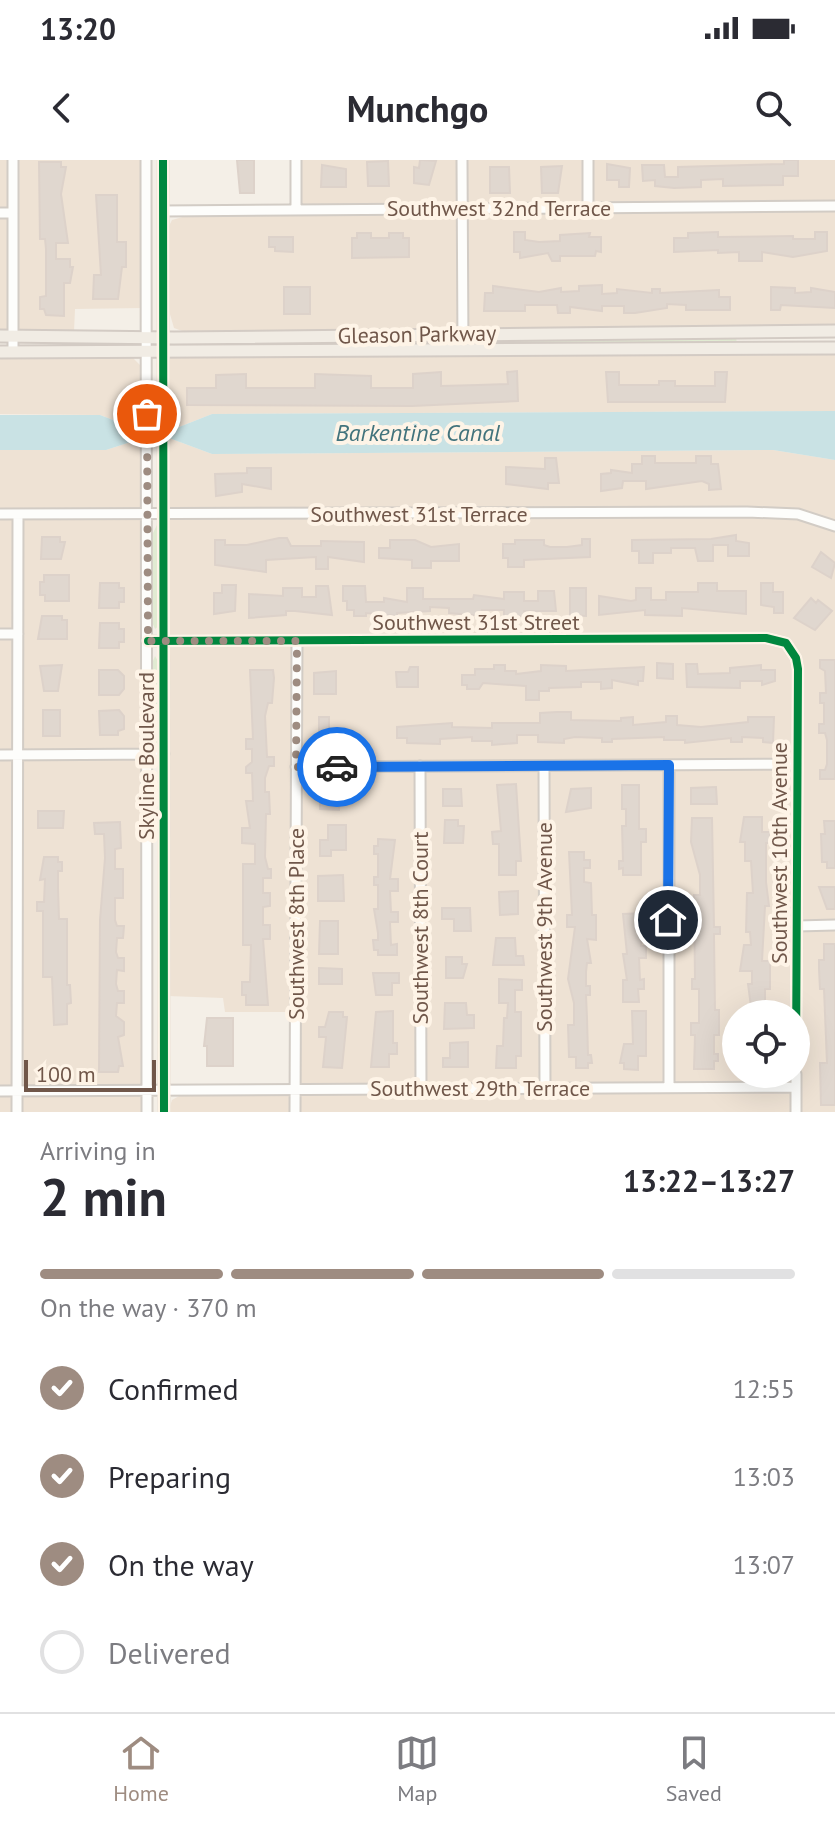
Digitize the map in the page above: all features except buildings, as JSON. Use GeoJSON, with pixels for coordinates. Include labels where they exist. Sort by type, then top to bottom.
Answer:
{"type":"FeatureCollection","features":[{"type":"Feature","properties":{"kind":"main road","name":"Gleason Parkway"},"geometry":{"type":"LineString","coordinates":[[6,336],[835,331]]}},
{"type":"Feature","properties":{"kind":"main road","name":"Gleason Parkway"},"geometry":{"type":"LineString","coordinates":[[0,352],[835,348]]}},
{"type":"Feature","properties":{"kind":"street"},"geometry":{"type":"LineString","coordinates":[[13,160],[6,336],[13,352]]}},
{"type":"Feature","properties":{"kind":"street","name":"Skyline Boulevard"},"geometry":{"type":"LineString","coordinates":[[146,160],[147,1112]]}},
{"type":"Feature","properties":{"kind":"street","name":"Skyline Boulevard"},"geometry":{"type":"LineString","coordinates":[[163,160],[164,1112]]}},
{"type":"Feature","properties":{"kind":"street"},"geometry":{"type":"LineString","coordinates":[[296,160],[296,210]]}},
{"type":"Feature","properties":{"kind":"street"},"geometry":{"type":"LineString","coordinates":[[462,160],[463,350]]}},
{"type":"Feature","properties":{"kind":"street"},"geometry":{"type":"LineString","coordinates":[[588,160],[588,208]]}},
{"type":"Feature","properties":{"kind":"street","name":"Southwest 32nd Terrace"},"geometry":{"type":"LineString","coordinates":[[163,211],[835,206]]}},
{"type":"Feature","properties":{"kind":"street"},"geometry":{"type":"LineString","coordinates":[[0,213],[13,213]]}},
{"type":"Feature","properties":{"kind":"street","name":"Southwest 31st Terrace"},"geometry":{"type":"LineString","coordinates":[[0,514],[747,512],[798,514],[835,526]]}},
{"type":"Feature","properties":{"kind":"street"},"geometry":{"type":"LineString","coordinates":[[17,1112],[18,514]]}},
{"type":"Feature","properties":{"kind":"street"},"geometry":{"type":"LineString","coordinates":[[0,634],[18,634]]}},
{"type":"Feature","properties":{"kind":"street","name":"Southwest 31st Street"},"geometry":{"type":"LineString","coordinates":[[148,641],[766,638],[786,643]]}},
{"type":"Feature","properties":{"kind":"street","name":"Southwest 8th Place"},"geometry":{"type":"LineString","coordinates":[[295,1112],[297,641]]}},
{"type":"Feature","properties":{"kind":"street","name":"Southwest 10th Avenue"},"geometry":{"type":"LineString","coordinates":[[786,643],[796,658],[798,669],[796,1000]]}},
{"type":"Feature","properties":{"kind":"street"},"geometry":{"type":"LineString","coordinates":[[0,755],[164,754]]}},
{"type":"Feature","properties":{"kind":"street"},"geometry":{"type":"LineString","coordinates":[[296,767],[797,764]]}},
{"type":"Feature","properties":{"kind":"street"},"geometry":{"type":"LineString","coordinates":[[669,765],[669,1087]]}},
{"type":"Feature","properties":{"kind":"street","name":"Southwest 8th Court"},"geometry":{"type":"LineString","coordinates":[[420,766],[421,1089]]}},
{"type":"Feature","properties":{"kind":"street","name":"Southwest 9th Avenue"},"geometry":{"type":"LineString","coordinates":[[544,766],[545,1088]]}},
{"type":"Feature","properties":{"kind":"street"},"geometry":{"type":"LineString","coordinates":[[797,926],[835,925]]}},
{"type":"Feature","properties":{"kind":"street","name":"Southwest 29th Terrace"},"geometry":{"type":"LineString","coordinates":[[147,1090],[722,1087]]}},
{"type":"Feature","properties":{"kind":"street"},"geometry":{"type":"LineString","coordinates":[[796,1088],[796,1112]]}},
{"type":"Feature","properties":{"kind":"street"},"geometry":{"type":"LineString","coordinates":[[0,1091],[147,1090]]}},
{"type":"Feature","properties":{"kind":"shaded area"},"geometry":{"type":"Polygon","coordinates":[[[0,160],[141,160],[143,308],[75,309],[74,331],[0,331],[0,160]]]}},
{"type":"Feature","properties":{"kind":"shaded area"},"geometry":{"type":"Polygon","coordinates":[[[300,160],[835,160],[835,327],[185,332],[174,328],[167,304],[167,230],[172,220],[186,216],[301,215],[300,160]]]}},
{"type":"Feature","properties":{"kind":"shaded area"},"geometry":{"type":"Polygon","coordinates":[[[835,353],[835,411],[212,414],[169,431],[168,357],[835,353]]]}},
{"type":"Feature","properties":{"kind":"shaded area"},"geometry":{"type":"Polygon","coordinates":[[[0,357],[132,357],[143,368],[142,431],[100,415],[0,414],[0,357]]]}},
{"type":"Feature","properties":{"kind":"shaded area"},"geometry":{"type":"Polygon","coordinates":[[[143,438],[142,1112],[0,1112],[0,450],[106,450],[143,438]]]}},
{"type":"Feature","properties":{"kind":"shaded area"},"geometry":{"type":"Polygon","coordinates":[[[169,438],[212,454],[773,450],[835,460],[835,1112],[168,1112],[172,1100],[181,1095],[291,1094],[291,1012],[225,1012],[223,998],[168,996],[169,438]]]}},
{"type":"Feature","properties":{"kind":"green space"},"geometry":{"type":"Polygon","coordinates":[[[736,337],[737,344],[485,346],[477,341],[736,337]]]}},
{"type":"Feature","properties":{"kind":"green space"},"geometry":{"type":"Polygon","coordinates":[[[442,339],[448,343],[437,347],[179,345],[241,345],[261,340],[442,339]]]}},
{"type":"Feature","properties":{"kind":"green space"},"geometry":{"type":"Polygon","coordinates":[[[157,525],[160,625],[155,629],[152,622],[152,535],[157,525]]]}},
{"type":"Feature","properties":{"kind":"green space"},"geometry":{"type":"Polygon","coordinates":[[[155,656],[160,665],[159,741],[155,744],[152,738],[151,666],[155,656]]]}},
{"type":"Feature","properties":{"kind":"water","name":"Barkentine Canal"},"geometry":{"type":"Polygon","coordinates":[[[835,411],[835,460],[773,450],[212,454],[169,438],[143,438],[106,450],[0,450],[0,415],[100,415],[142,431],[169,431],[212,414],[835,411]]]}},
{"type":"Feature","properties":{"kind":"cycle path"},"geometry":{"type":"LineString","coordinates":[[163,160],[164,1112]]}},
{"type":"Feature","properties":{"kind":"cycle path"},"geometry":{"type":"LineString","coordinates":[[148,641],[766,638],[786,643],[796,658],[798,669],[796,1000]]}},
{"type":"Feature","properties":{"kind":"way so far"},"geometry":{"type":"LineString","coordinates":[[147,414],[148,641],[297,641],[296,767],[337,767]]}},
{"type":"Feature","properties":{"kind":"route"},"geometry":{"type":"LineString","coordinates":[[337,767],[669,765],[668,920]]}}]}
